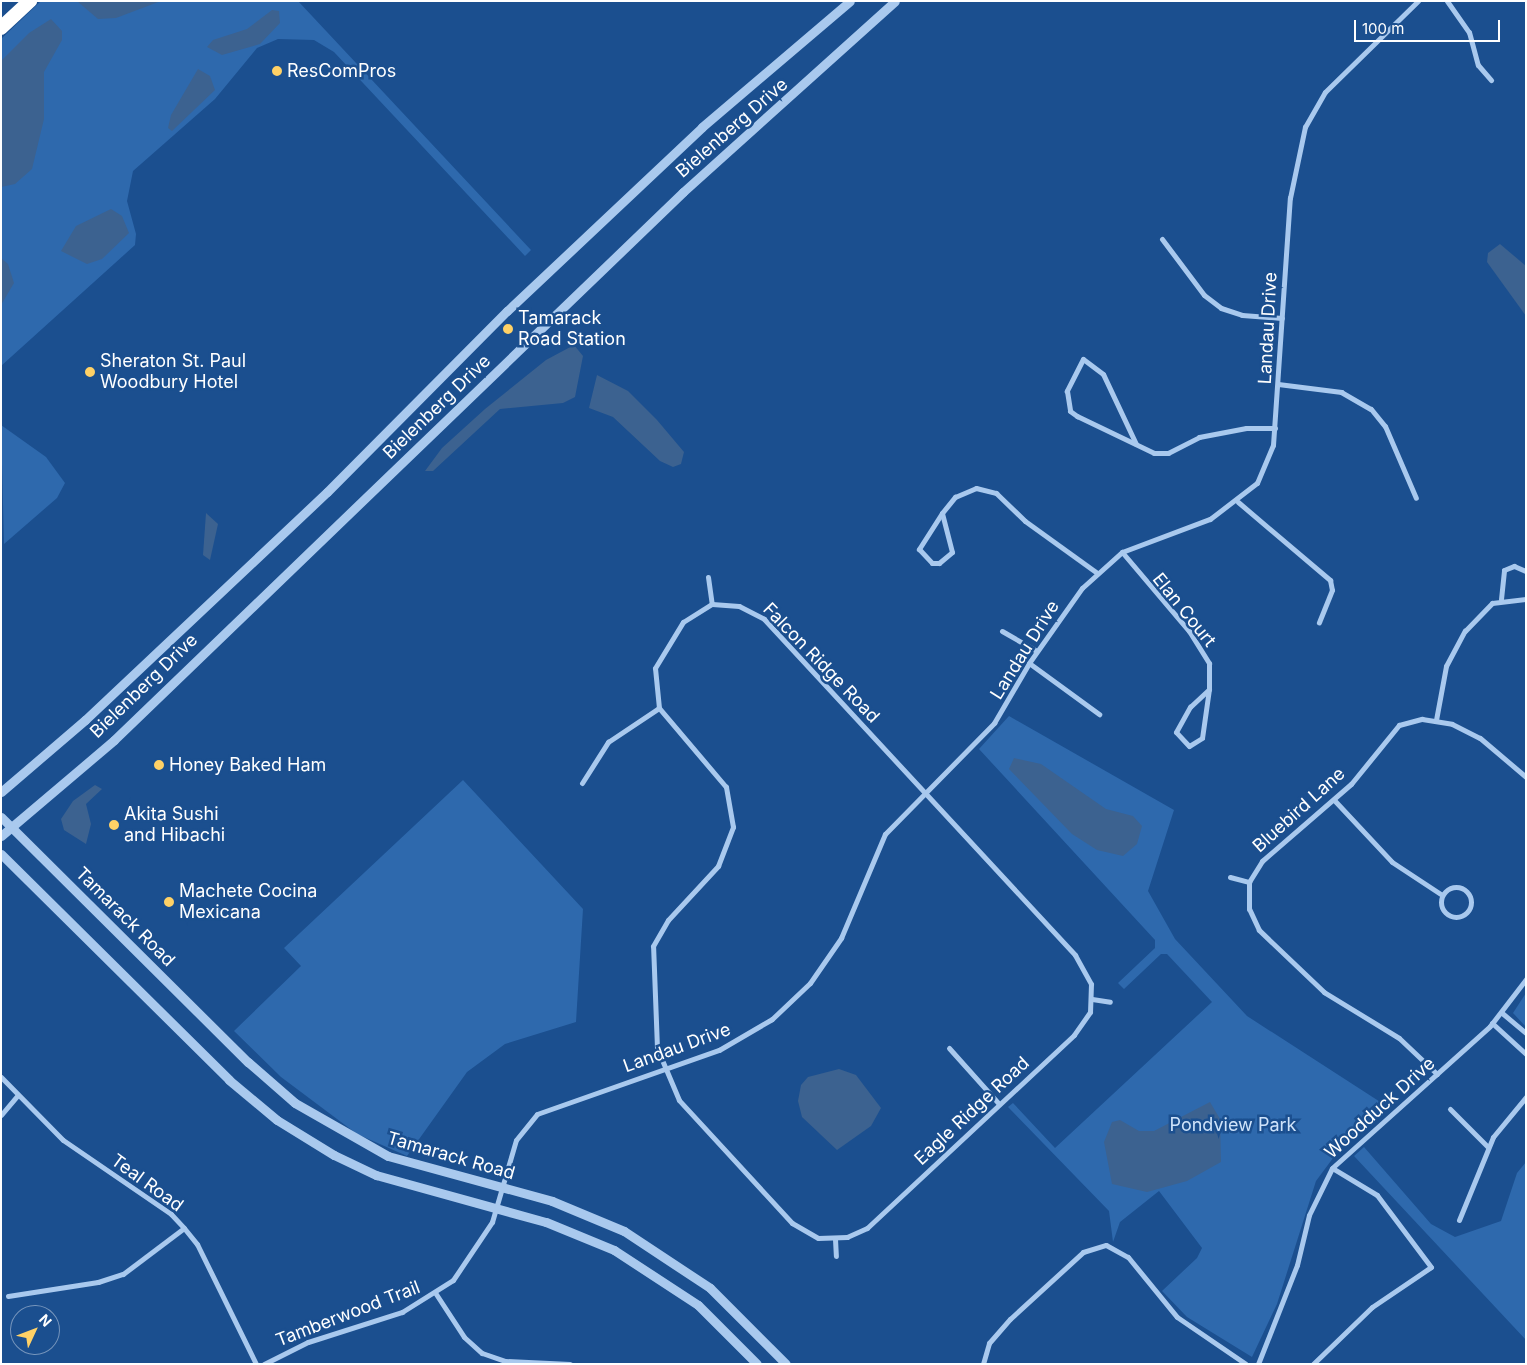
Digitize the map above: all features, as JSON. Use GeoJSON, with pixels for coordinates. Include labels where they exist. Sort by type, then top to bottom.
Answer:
{"type":"FeatureCollection","features":[{"type":"Feature","properties":{"kind":"highway"},"geometry":{"type":"LineString","coordinates":[[1,28],[30,1]]}},
{"type":"Feature","properties":{"kind":"street","name":"Bielenberg Drive"},"geometry":{"type":"LineString","coordinates":[[1,792],[85,720],[327,492],[432,384],[696,133],[850,1]]}},
{"type":"Feature","properties":{"kind":"street","name":"Bielenberg Drive"},"geometry":{"type":"LineString","coordinates":[[1,836],[114,740],[683,192],[896,1]]}},
{"type":"Feature","properties":{"kind":"street","name":"Landau Drive"},"geometry":{"type":"LineString","coordinates":[[502,1188],[516,1140],[537,1114],[664,1069],[749,1035],[810,983],[842,938],[885,834],[922,791],[994,723],[1029,662],[1066,607],[1097,573],[1122,552],[1195,526],[1238,502],[1264,473],[1276,428],[1290,198],[1300,145],[1313,109],[1338,78],[1418,1]]}},
{"type":"Feature","properties":{"kind":"street"},"geometry":{"type":"LineString","coordinates":[[1447,1],[1469,32],[1478,65],[1490,80]]}},
{"type":"Feature","properties":{"kind":"street"},"geometry":{"type":"LineString","coordinates":[[1162,239],[1204,295],[1221,308],[1242,316],[1282,318]]}},
{"type":"Feature","properties":{"kind":"street"},"geometry":{"type":"LineString","coordinates":[[1136,444],[1103,374],[1083,359],[1067,390],[1070,410],[1136,444],[1168,453],[1199,437],[1246,428],[1276,428]]}},
{"type":"Feature","properties":{"kind":"street"},"geometry":{"type":"LineString","coordinates":[[1278,384],[1341,392],[1371,409],[1388,433],[1416,498]]}},
{"type":"Feature","properties":{"kind":"street"},"geometry":{"type":"LineString","coordinates":[[942,513],[952,552],[939,563],[932,563],[919,549],[942,513],[955,497],[968,490],[996,493],[1097,573]]}},
{"type":"Feature","properties":{"kind":"street"},"geometry":{"type":"LineString","coordinates":[[1238,502],[1330,580],[1332,590],[1320,622]]}},
{"type":"Feature","properties":{"kind":"street","name":"Elan Court"},"geometry":{"type":"LineString","coordinates":[[1122,552],[1189,631],[1209,663],[1209,689],[1202,738],[1188,746],[1176,732],[1190,707],[1209,689]]}},
{"type":"Feature","properties":{"kind":"street"},"geometry":{"type":"LineString","coordinates":[[1501,599],[1504,570],[1514,566],[1526,571]]}},
{"type":"Feature","properties":{"kind":"street"},"geometry":{"type":"LineString","coordinates":[[708,577],[712,604],[683,622],[662,651],[653,683],[659,708],[718,775],[731,802],[733,821],[722,860],[664,926],[653,946],[653,1019],[664,1069],[693,1118],[792,1223],[818,1238],[835,1240],[836,1256]]}},
{"type":"Feature","properties":{"kind":"street"},"geometry":{"type":"LineString","coordinates":[[1436,720],[1441,683],[1454,649],[1478,617],[1501,599],[1526,599]]}},
{"type":"Feature","properties":{"kind":"street","name":"Falcon Ridge Road"},"geometry":{"type":"LineString","coordinates":[[712,604],[740,606],[764,619],[922,791]]}},
{"type":"Feature","properties":{"kind":"street"},"geometry":{"type":"LineString","coordinates":[[1002,631],[1036,651]]}},
{"type":"Feature","properties":{"kind":"street"},"geometry":{"type":"LineString","coordinates":[[1029,662],[1099,714]]}},
{"type":"Feature","properties":{"kind":"street"},"geometry":{"type":"LineString","coordinates":[[582,783],[608,742],[659,708]]}},
{"type":"Feature","properties":{"kind":"street","name":"Bluebird Lane"},"geometry":{"type":"LineString","coordinates":[[1248,882],[1262,861],[1335,801],[1391,731],[1410,721],[1436,720],[1480,738],[1526,777]]}},
{"type":"Feature","properties":{"kind":"street"},"geometry":{"type":"LineString","coordinates":[[922,791],[1075,955],[1086,969],[1092,999],[1110,1002]]}},
{"type":"Feature","properties":{"kind":"street"},"geometry":{"type":"LineString","coordinates":[[1335,801],[1392,862],[1442,895],[1446,914],[1456,917],[1469,909],[1469,895],[1462,888],[1448,888],[1442,895]]}},
{"type":"Feature","properties":{"kind":"street","name":"Tamarack Road"},"geometry":{"type":"LineString","coordinates":[[1,817],[248,1062],[295,1103],[388,1156],[577,1210],[640,1240],[716,1293],[786,1364]]}},
{"type":"Feature","properties":{"kind":"street"},"geometry":{"type":"LineString","coordinates":[[1,854],[229,1080],[277,1120],[334,1155],[376,1175],[497,1208],[571,1231],[637,1262],[698,1305],[757,1364]]}},
{"type":"Feature","properties":{"kind":"street"},"geometry":{"type":"LineString","coordinates":[[1230,877],[1248,882],[1248,909],[1260,930],[1324,992],[1399,1038],[1437,1074]]}},
{"type":"Feature","properties":{"kind":"street","name":"Woodduck Drive"},"geometry":{"type":"LineString","coordinates":[[1258,1364],[1297,1266],[1309,1215],[1332,1168],[1492,1023],[1502,1013],[1526,979]]}},
{"type":"Feature","properties":{"kind":"street","name":"Eagle Ridge Road"},"geometry":{"type":"LineString","coordinates":[[835,1240],[867,1228],[1074,1035],[1090,1012],[1092,999]]}},
{"type":"Feature","properties":{"kind":"street"},"geometry":{"type":"LineString","coordinates":[[1502,1013],[1526,1033]]}},
{"type":"Feature","properties":{"kind":"street"},"geometry":{"type":"LineString","coordinates":[[1492,1023],[1526,1054]]}},
{"type":"Feature","properties":{"kind":"street"},"geometry":{"type":"LineString","coordinates":[[949,1048],[1000,1104]]}},
{"type":"Feature","properties":{"kind":"street","name":"Teal Road"},"geometry":{"type":"LineString","coordinates":[[1,1077],[63,1140],[184,1228],[197,1244],[256,1364]]}},
{"type":"Feature","properties":{"kind":"street"},"geometry":{"type":"LineString","coordinates":[[1,1114],[18,1095]]}},
{"type":"Feature","properties":{"kind":"street"},"geometry":{"type":"LineString","coordinates":[[1459,1220],[1488,1147],[1526,1096]]}},
{"type":"Feature","properties":{"kind":"street"},"geometry":{"type":"LineString","coordinates":[[1450,1110],[1488,1147]]}},
{"type":"Feature","properties":{"kind":"street"},"geometry":{"type":"LineString","coordinates":[[1313,1364],[1372,1307],[1430,1266],[1377,1195],[1332,1168]]}},
{"type":"Feature","properties":{"kind":"street","name":"Tamberwood Trail"},"geometry":{"type":"LineString","coordinates":[[264,1364],[308,1342],[402,1312],[436,1294],[466,1266],[497,1208],[502,1188]]}},
{"type":"Feature","properties":{"kind":"street"},"geometry":{"type":"LineString","coordinates":[[8,1296],[98,1282],[122,1274],[184,1228]]}},
{"type":"Feature","properties":{"kind":"street"},"geometry":{"type":"LineString","coordinates":[[983,1364],[990,1342],[1023,1307],[1083,1252],[1106,1245],[1128,1257],[1177,1317],[1246,1364]]}},
{"type":"Feature","properties":{"kind":"street"},"geometry":{"type":"LineString","coordinates":[[436,1294],[464,1337],[482,1353],[505,1362],[570,1364]]}},
{"type":"Feature","properties":{"kind":"green space"},"geometry":{"type":"Polygon","coordinates":[[[41,1],[298,1],[531,250],[525,256],[334,52],[314,40],[278,39],[257,48],[215,99],[133,171],[127,201],[136,234],[135,245],[1,366],[1,39],[41,1]]]}},
{"type":"Feature","properties":{"kind":"green space"},"geometry":{"type":"Polygon","coordinates":[[[1,425],[46,457],[65,483],[57,498],[4,544],[1,425]]]}},
{"type":"Feature","properties":{"kind":"green space","name":"Pondview Park"},"geometry":{"type":"Polygon","coordinates":[[[1009,716],[1174,810],[1148,891],[1175,939],[1247,1016],[1388,1107],[1339,1150],[1316,1181],[1277,1304],[1252,1357],[1187,1317],[1162,1291],[1197,1258],[1202,1248],[1159,1191],[1120,1222],[1113,1242],[1109,1211],[1008,1107],[1013,1103],[1055,1148],[1212,1002],[1167,954],[1161,954],[1124,989],[1118,983],[1155,948],[1155,940],[979,749],[1009,716]]]}},
{"type":"Feature","properties":{"kind":"green space"},"geometry":{"type":"Polygon","coordinates":[[[463,780],[583,909],[576,1022],[505,1044],[467,1072],[407,1156],[357,1134],[281,1077],[234,1031],[301,966],[284,948],[463,780]]]}},
{"type":"Feature","properties":{"kind":"green space"},"geometry":{"type":"Polygon","coordinates":[[[1526,993],[1526,1027],[1513,1013],[1526,993]]]}},
{"type":"Feature","properties":{"kind":"green space"},"geometry":{"type":"Polygon","coordinates":[[[1364,1147],[1431,1224],[1455,1237],[1501,1221],[1517,1173],[1526,1162],[1526,1340],[1354,1156],[1364,1147]]]}},
{"type":"Feature","properties":{"kind":"shaded area"},"geometry":{"type":"Polygon","coordinates":[[[77,1],[161,1],[116,18],[98,19],[77,1]]]}},
{"type":"Feature","properties":{"kind":"shaded area"},"geometry":{"type":"Polygon","coordinates":[[[272,10],[279,11],[280,23],[260,44],[222,55],[207,47],[213,40],[247,29],[272,10]]]}},
{"type":"Feature","properties":{"kind":"shaded area"},"geometry":{"type":"Polygon","coordinates":[[[51,19],[62,31],[62,40],[44,72],[44,119],[32,169],[15,184],[1,187],[1,61],[29,33],[51,19]]]}},
{"type":"Feature","properties":{"kind":"shaded area"},"geometry":{"type":"Polygon","coordinates":[[[198,69],[210,76],[215,90],[172,131],[168,128],[171,115],[198,69]]]}},
{"type":"Feature","properties":{"kind":"shaded area"},"geometry":{"type":"Polygon","coordinates":[[[111,209],[122,216],[129,233],[102,259],[87,264],[61,251],[76,226],[111,209]]]}},
{"type":"Feature","properties":{"kind":"shaded area"},"geometry":{"type":"Polygon","coordinates":[[[1500,244],[1526,266],[1526,316],[1487,262],[1488,253],[1500,244]]]}},
{"type":"Feature","properties":{"kind":"shaded area"},"geometry":{"type":"Polygon","coordinates":[[[1,258],[8,264],[14,283],[1,305],[1,258]]]}},
{"type":"Feature","properties":{"kind":"shaded area"},"geometry":{"type":"Polygon","coordinates":[[[574,345],[583,356],[575,397],[563,403],[500,409],[433,471],[425,471],[442,448],[485,409],[546,360],[574,345]]]}},
{"type":"Feature","properties":{"kind":"shaded area"},"geometry":{"type":"Polygon","coordinates":[[[597,375],[628,391],[657,420],[684,452],[681,464],[673,467],[660,461],[613,417],[589,408],[597,375]]]}},
{"type":"Feature","properties":{"kind":"shaded area"},"geometry":{"type":"Polygon","coordinates":[[[206,513],[218,524],[210,560],[203,555],[206,513]]]}},
{"type":"Feature","properties":{"kind":"shaded area"},"geometry":{"type":"Polygon","coordinates":[[[1014,758],[1041,764],[1106,809],[1133,816],[1142,826],[1137,844],[1123,856],[1097,850],[1072,834],[1009,769],[1014,758]]]}},
{"type":"Feature","properties":{"kind":"shaded area"},"geometry":{"type":"Polygon","coordinates":[[[95,785],[102,789],[86,804],[91,824],[86,844],[64,830],[61,819],[73,801],[95,785]]]}},
{"type":"Feature","properties":{"kind":"shaded area"},"geometry":{"type":"Polygon","coordinates":[[[839,1069],[856,1075],[881,1108],[871,1126],[837,1150],[802,1117],[798,1101],[801,1085],[808,1077],[839,1069]]]}},
{"type":"Feature","properties":{"kind":"shaded area"},"geometry":{"type":"Polygon","coordinates":[[[1210,1102],[1220,1119],[1221,1162],[1187,1181],[1147,1192],[1112,1184],[1104,1142],[1112,1122],[1120,1120],[1139,1131],[1154,1131],[1210,1102]]]}},
{"type":"Feature","properties":{"kind":"place","name":"ResComPros"},"geometry":{"type":"Point","coordinates":[277,71]}},
{"type":"Feature","properties":{"kind":"place","name":"Tamarack Road Station"},"geometry":{"type":"Point","coordinates":[508,329]}},
{"type":"Feature","properties":{"kind":"place","name":"Sheraton St. Paul Woodbury Hotel"},"geometry":{"type":"Point","coordinates":[90,372]}},
{"type":"Feature","properties":{"kind":"place","name":"Honey Baked Ham"},"geometry":{"type":"Point","coordinates":[159,765]}},
{"type":"Feature","properties":{"kind":"place","name":"Akita Sushi and Hibachi"},"geometry":{"type":"Point","coordinates":[114,825]}},
{"type":"Feature","properties":{"kind":"place","name":"Machete Cocina Mexicana"},"geometry":{"type":"Point","coordinates":[169,902]}}]}
